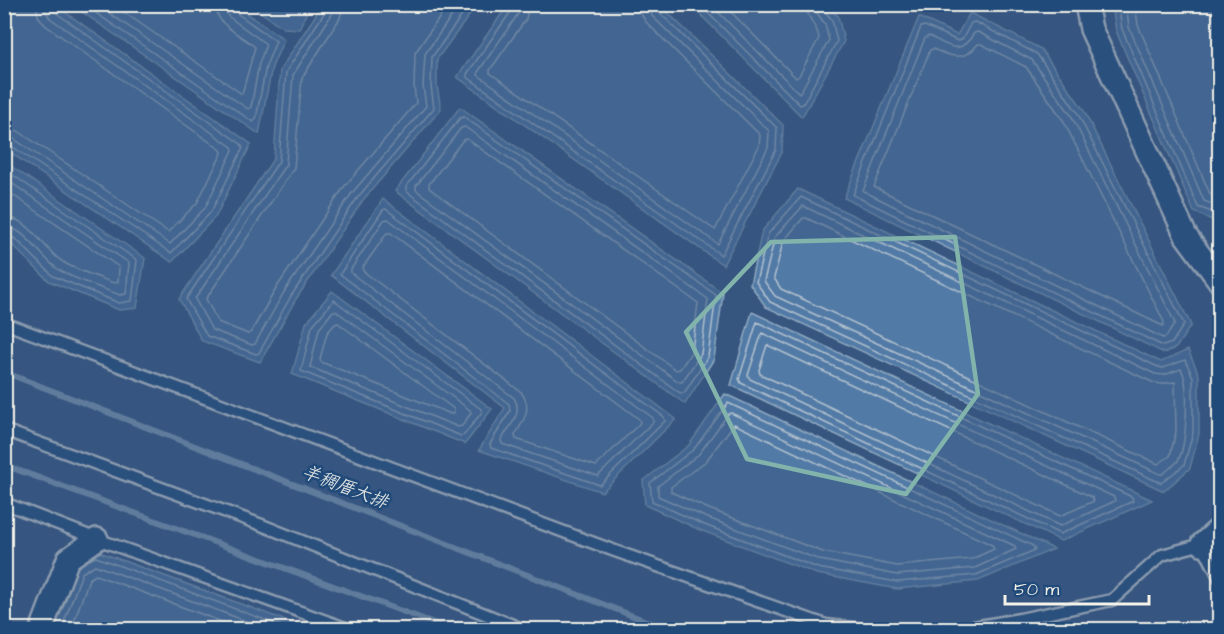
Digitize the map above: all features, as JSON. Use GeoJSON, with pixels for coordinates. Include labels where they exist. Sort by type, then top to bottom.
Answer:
{"type":"FeatureCollection","features":[{"type":"Feature","properties":{"kind":"street"},"geometry":{"type":"LineString","coordinates":[[1086,4],[1091,29],[1186,236],[1220,282]]}},
{"type":"Feature","properties":{"kind":"street"},"geometry":{"type":"LineString","coordinates":[[1202,544],[1220,528]]}},
{"type":"Feature","properties":{"kind":"street"},"geometry":{"type":"LineString","coordinates":[[41,630],[68,559],[97,539]]}},
{"type":"Feature","properties":{"kind":"lane"},"geometry":{"type":"LineString","coordinates":[[4,323],[615,551],[826,625],[871,630]]}},
{"type":"Feature","properties":{"kind":"lane"},"geometry":{"type":"LineString","coordinates":[[4,430],[259,524],[525,630]]}},
{"type":"Feature","properties":{"kind":"lane"},"geometry":{"type":"LineString","coordinates":[[4,503],[97,539],[351,630]]}},
{"type":"Feature","properties":{"kind":"lane"},"geometry":{"type":"LineString","coordinates":[[956,630],[1022,624],[1112,600],[1162,555],[1202,544],[1220,579]]}},
{"type":"Feature","properties":{"kind":"highlighted area"},"geometry":{"type":"Polygon","coordinates":[[[955,237],[978,394],[906,494],[747,459],[686,332],[771,242],[955,237]]]}},
{"type":"Feature","properties":{"kind":"water"},"geometry":{"type":"Polygon","coordinates":[[[4,5],[55,5],[251,144],[216,216],[172,262],[5,149],[4,5]]]}},
{"type":"Feature","properties":{"kind":"water"},"geometry":{"type":"Polygon","coordinates":[[[72,5],[234,5],[284,39],[272,67],[259,134],[72,5]]]}},
{"type":"Feature","properties":{"kind":"water"},"geometry":{"type":"Polygon","coordinates":[[[250,5],[310,5],[299,29],[284,28],[250,5]]]}},
{"type":"Feature","properties":{"kind":"water"},"geometry":{"type":"Polygon","coordinates":[[[322,5],[477,5],[437,59],[437,86],[441,109],[363,200],[296,299],[260,362],[202,341],[179,299],[274,158],[280,70],[322,5]]]}},
{"type":"Feature","properties":{"kind":"water"},"geometry":{"type":"Polygon","coordinates":[[[508,5],[660,5],[783,125],[782,152],[723,265],[457,77],[508,5]]]}},
{"type":"Feature","properties":{"kind":"water"},"geometry":{"type":"Polygon","coordinates":[[[691,5],[826,5],[838,16],[844,41],[802,117],[691,5]]]}},
{"type":"Feature","properties":{"kind":"water"},"geometry":{"type":"Polygon","coordinates":[[[1112,5],[1219,5],[1219,221],[1194,212],[1116,31],[1112,5]]]}},
{"type":"Feature","properties":{"kind":"water"},"geometry":{"type":"Polygon","coordinates":[[[970,13],[1041,49],[1083,109],[1191,325],[1176,348],[1164,353],[844,198],[919,17],[957,35],[970,13]]]}},
{"type":"Feature","properties":{"kind":"water"},"geometry":{"type":"Polygon","coordinates":[[[460,107],[723,293],[714,359],[685,404],[395,191],[460,107]]]}},
{"type":"Feature","properties":{"kind":"water"},"geometry":{"type":"Polygon","coordinates":[[[5,162],[145,258],[137,308],[119,310],[49,281],[5,238],[5,162]]]}},
{"type":"Feature","properties":{"kind":"water"},"geometry":{"type":"Polygon","coordinates":[[[798,189],[1161,362],[1188,350],[1199,375],[1199,434],[1190,468],[1164,491],[766,307],[750,284],[762,231],[798,189]]]}},
{"type":"Feature","properties":{"kind":"water"},"geometry":{"type":"Polygon","coordinates":[[[383,199],[676,419],[602,492],[479,450],[505,408],[331,275],[383,199]]]}},
{"type":"Feature","properties":{"kind":"water"},"geometry":{"type":"Polygon","coordinates":[[[332,291],[492,409],[465,444],[292,374],[306,323],[332,291]]]}},
{"type":"Feature","properties":{"kind":"water"},"geometry":{"type":"Polygon","coordinates":[[[752,312],[1152,500],[1061,541],[731,385],[752,312]]]}},
{"type":"Feature","properties":{"kind":"water"},"geometry":{"type":"Polygon","coordinates":[[[725,394],[1054,549],[978,581],[897,589],[817,574],[700,530],[645,505],[643,481],[689,445],[725,394]]]}},
{"type":"Feature","properties":{"kind":"water"},"geometry":{"type":"Polygon","coordinates":[[[94,550],[309,629],[47,630],[71,563],[94,550]]]}},
{"type":"Feature","properties":{"kind":"waterway","name":"羊稠厝大排"},"geometry":{"type":"LineString","coordinates":[[4,372],[659,626],[675,630]]}},
{"type":"Feature","properties":{"kind":"waterway"},"geometry":{"type":"LineString","coordinates":[[4,465],[453,630]]}}]}
